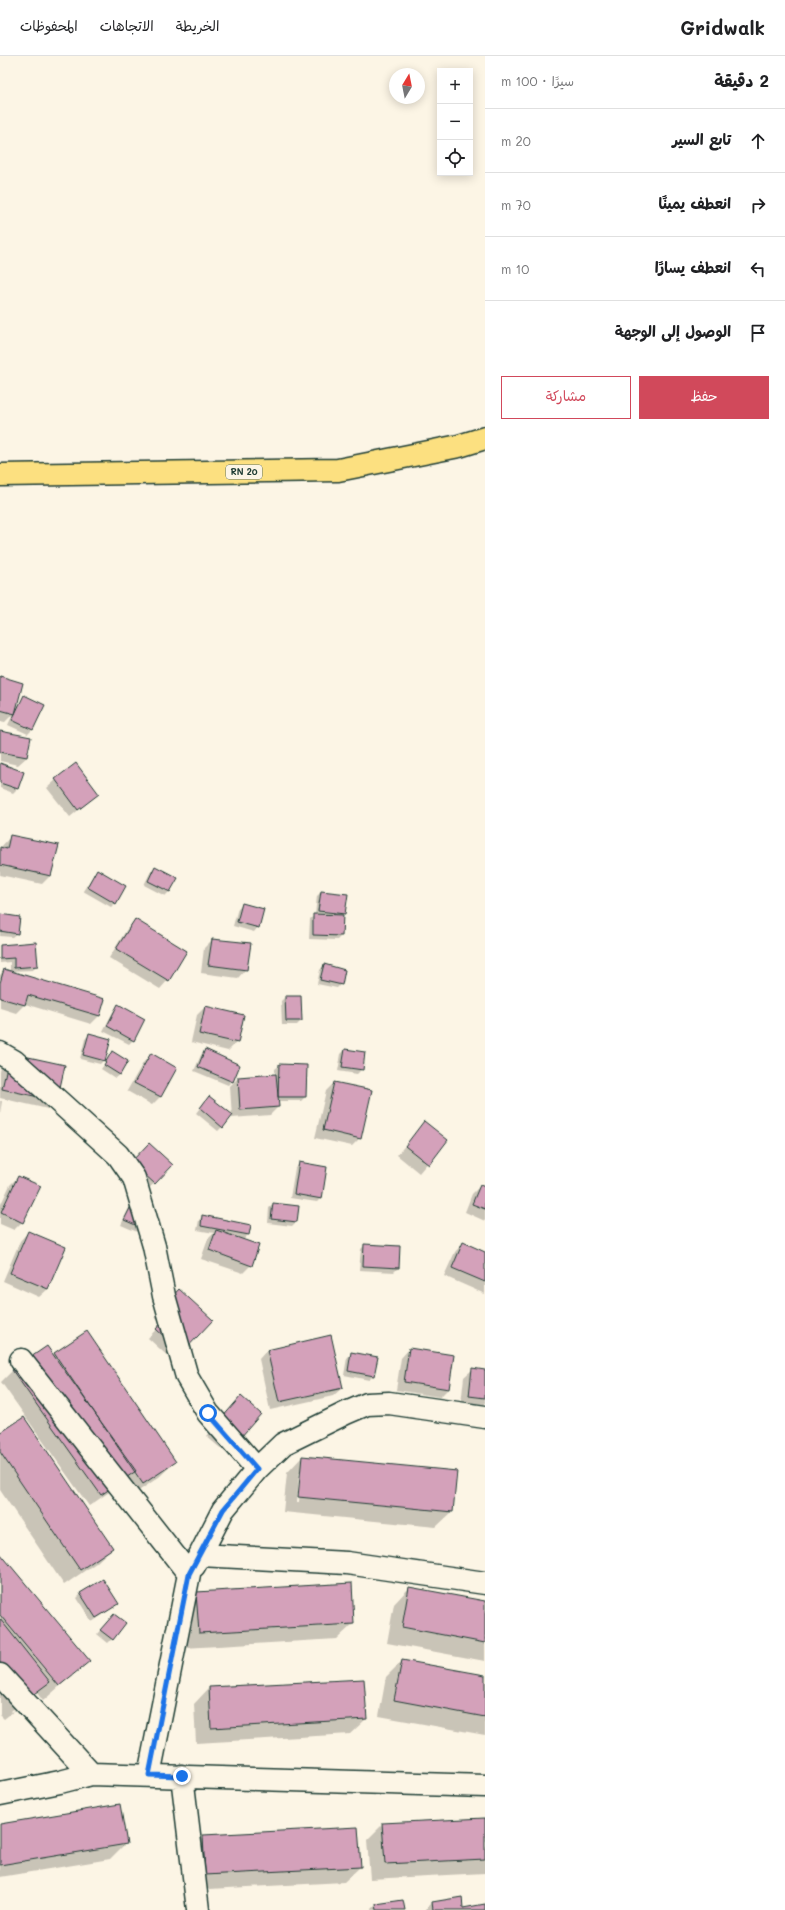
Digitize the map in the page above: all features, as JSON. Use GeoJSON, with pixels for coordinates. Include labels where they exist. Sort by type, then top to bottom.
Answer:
{"type":"FeatureCollection","features":[{"type":"Feature","properties":{"kind":"main road","name":"RN 20"},"geometry":{"type":"LineString","coordinates":[[0,475],[338,470],[458,446],[485,438]]}},
{"type":"Feature","properties":{"kind":"street"},"geometry":{"type":"LineString","coordinates":[[0,1053],[14,1061],[96,1133],[118,1155],[134,1178],[154,1246],[164,1296],[187,1377],[208,1413],[257,1469]]}},
{"type":"Feature","properties":{"kind":"street"},"geometry":{"type":"LineString","coordinates":[[22,1360],[189,1574]]}},
{"type":"Feature","properties":{"kind":"street"},"geometry":{"type":"LineString","coordinates":[[149,1775],[189,1574],[223,1510],[257,1469],[283,1444],[346,1412],[367,1404],[389,1403],[485,1417]]}},
{"type":"Feature","properties":{"kind":"street"},"geometry":{"type":"LineString","coordinates":[[200,1555],[347,1563],[485,1583]]}},
{"type":"Feature","properties":{"kind":"street"},"geometry":{"type":"LineString","coordinates":[[2,1680],[91,1774]]}},
{"type":"Feature","properties":{"kind":"street"},"geometry":{"type":"LineString","coordinates":[[0,1794],[91,1774],[485,1786]]}},
{"type":"Feature","properties":{"kind":"street"},"geometry":{"type":"LineString","coordinates":[[182,1776],[198,1910]]}},
{"type":"Feature","properties":{"kind":"building"},"geometry":{"type":"Polygon","coordinates":[[[0,676],[23,683],[15,714],[0,710],[0,676]]]}},
{"type":"Feature","properties":{"kind":"building"},"geometry":{"type":"Polygon","coordinates":[[[24,695],[45,705],[33,730],[12,720],[24,695]]]}},
{"type":"Feature","properties":{"kind":"building"},"geometry":{"type":"Polygon","coordinates":[[[0,731],[31,737],[27,757],[0,752],[0,731]]]}},
{"type":"Feature","properties":{"kind":"building"},"geometry":{"type":"Polygon","coordinates":[[[0,763],[24,772],[18,789],[0,783],[0,763]]]}},
{"type":"Feature","properties":{"kind":"building"},"geometry":{"type":"Polygon","coordinates":[[[76,763],[99,794],[78,810],[55,779],[76,763]]]}},
{"type":"Feature","properties":{"kind":"building"},"geometry":{"type":"Polygon","coordinates":[[[10,835],[59,845],[51,876],[0,865],[0,847],[7,849],[10,835]]]}},
{"type":"Feature","properties":{"kind":"building"},"geometry":{"type":"Polygon","coordinates":[[[155,866],[178,878],[170,892],[148,881],[155,866]]]}},
{"type":"Feature","properties":{"kind":"building"},"geometry":{"type":"Polygon","coordinates":[[[97,869],[126,886],[116,904],[87,887],[97,869]]]}},
{"type":"Feature","properties":{"kind":"building"},"geometry":{"type":"Polygon","coordinates":[[[321,891],[348,894],[345,914],[318,911],[321,891]]]}},
{"type":"Feature","properties":{"kind":"building"},"geometry":{"type":"Polygon","coordinates":[[[242,903],[264,909],[259,928],[237,922],[242,903]]]}},
{"type":"Feature","properties":{"kind":"building"},"geometry":{"type":"Polygon","coordinates":[[[0,914],[20,917],[18,934],[0,931],[0,914]]]}},
{"type":"Feature","properties":{"kind":"building"},"geometry":{"type":"Polygon","coordinates":[[[313,914],[343,915],[342,936],[313,935],[313,914]]]}},
{"type":"Feature","properties":{"kind":"building"},"geometry":{"type":"Polygon","coordinates":[[[135,919],[187,951],[169,981],[116,949],[135,919]]]}},
{"type":"Feature","properties":{"kind":"building"},"geometry":{"type":"Polygon","coordinates":[[[212,939],[251,943],[247,970],[208,965],[212,939]]]}},
{"type":"Feature","properties":{"kind":"building"},"geometry":{"type":"Polygon","coordinates":[[[36,942],[38,966],[14,968],[14,958],[0,959],[0,945],[36,942]]]}},
{"type":"Feature","properties":{"kind":"building"},"geometry":{"type":"Polygon","coordinates":[[[324,964],[345,970],[342,985],[320,980],[324,964]]]}},
{"type":"Feature","properties":{"kind":"building"},"geometry":{"type":"Polygon","coordinates":[[[4,969],[105,999],[100,1016],[28,995],[25,1005],[0,998],[0,983],[4,969]]]}},
{"type":"Feature","properties":{"kind":"building"},"geometry":{"type":"Polygon","coordinates":[[[285,996],[301,996],[302,1021],[286,1021],[285,996]]]}},
{"type":"Feature","properties":{"kind":"building"},"geometry":{"type":"Polygon","coordinates":[[[118,1004],[145,1019],[134,1041],[107,1026],[118,1004]]]}},
{"type":"Feature","properties":{"kind":"building"},"geometry":{"type":"Polygon","coordinates":[[[205,1006],[244,1015],[238,1043],[199,1034],[205,1006]]]}},
{"type":"Feature","properties":{"kind":"building"},"geometry":{"type":"Polygon","coordinates":[[[89,1033],[111,1039],[105,1061],[83,1055],[89,1033]]]}},
{"type":"Feature","properties":{"kind":"building"},"geometry":{"type":"Polygon","coordinates":[[[205,1049],[240,1065],[233,1082],[198,1067],[205,1049]]]}},
{"type":"Feature","properties":{"kind":"building"},"geometry":{"type":"Polygon","coordinates":[[[345,1049],[365,1052],[363,1070],[342,1067],[345,1049]]]}},
{"type":"Feature","properties":{"kind":"building"},"geometry":{"type":"Polygon","coordinates":[[[112,1051],[128,1061],[120,1075],[104,1065],[112,1051]]]}},
{"type":"Feature","properties":{"kind":"building"},"geometry":{"type":"Polygon","coordinates":[[[10,1053],[65,1065],[57,1101],[2,1089],[10,1053]]]}},
{"type":"Feature","properties":{"kind":"building"},"geometry":{"type":"Polygon","coordinates":[[[151,1053],[177,1068],[161,1097],[134,1083],[151,1053]]]}},
{"type":"Feature","properties":{"kind":"building"},"geometry":{"type":"Polygon","coordinates":[[[279,1064],[307,1065],[306,1097],[278,1097],[279,1064]]]}},
{"type":"Feature","properties":{"kind":"building"},"geometry":{"type":"Polygon","coordinates":[[[276,1074],[279,1107],[240,1110],[238,1077],[276,1074]]]}},
{"type":"Feature","properties":{"kind":"building"},"geometry":{"type":"Polygon","coordinates":[[[334,1082],[372,1090],[361,1139],[323,1130],[334,1082]]]}},
{"type":"Feature","properties":{"kind":"building"},"geometry":{"type":"Polygon","coordinates":[[[209,1096],[233,1115],[223,1128],[200,1108],[209,1096]]]}},
{"type":"Feature","properties":{"kind":"building"},"geometry":{"type":"Polygon","coordinates":[[[424,1121],[448,1140],[429,1165],[405,1146],[424,1121]]]}},
{"type":"Feature","properties":{"kind":"building"},"geometry":{"type":"Polygon","coordinates":[[[149,1143],[173,1165],[155,1184],[131,1162],[149,1143]]]}},
{"type":"Feature","properties":{"kind":"building"},"geometry":{"type":"Polygon","coordinates":[[[299,1162],[327,1167],[322,1199],[294,1194],[299,1162]]]}},
{"type":"Feature","properties":{"kind":"building"},"geometry":{"type":"Polygon","coordinates":[[[18,1176],[41,1186],[23,1223],[1,1212],[18,1176]]]}},
{"type":"Feature","properties":{"kind":"building"},"geometry":{"type":"Polygon","coordinates":[[[480,1185],[485,1187],[485,1209],[472,1204],[480,1185]]]}},
{"type":"Feature","properties":{"kind":"building"},"geometry":{"type":"Polygon","coordinates":[[[134,1200],[156,1210],[147,1230],[124,1220],[134,1200]]]}},
{"type":"Feature","properties":{"kind":"building"},"geometry":{"type":"Polygon","coordinates":[[[273,1203],[299,1206],[297,1222],[271,1219],[273,1203]]]}},
{"type":"Feature","properties":{"kind":"building"},"geometry":{"type":"Polygon","coordinates":[[[202,1215],[251,1225],[249,1235],[201,1226],[202,1215]]]}},
{"type":"Feature","properties":{"kind":"building"},"geometry":{"type":"Polygon","coordinates":[[[216,1230],[259,1245],[252,1266],[209,1250],[216,1230]]]}},
{"type":"Feature","properties":{"kind":"building"},"geometry":{"type":"Polygon","coordinates":[[[28,1231],[66,1247],[48,1289],[10,1273],[28,1231]]]}},
{"type":"Feature","properties":{"kind":"building"},"geometry":{"type":"Polygon","coordinates":[[[463,1242],[485,1252],[485,1282],[452,1268],[463,1242]]]}},
{"type":"Feature","properties":{"kind":"building"},"geometry":{"type":"Polygon","coordinates":[[[364,1244],[400,1246],[399,1268],[363,1266],[364,1244]]]}},
{"type":"Feature","properties":{"kind":"building"},"geometry":{"type":"Polygon","coordinates":[[[179,1289],[213,1320],[182,1353],[156,1329],[169,1314],[162,1308],[179,1289]]]}},
{"type":"Feature","properties":{"kind":"building"},"geometry":{"type":"Polygon","coordinates":[[[87,1331],[176,1462],[143,1484],[54,1353],[87,1331]]]}},
{"type":"Feature","properties":{"kind":"building"},"geometry":{"type":"Polygon","coordinates":[[[331,1335],[343,1388],[279,1402],[267,1350],[331,1335]]]}},
{"type":"Feature","properties":{"kind":"building"},"geometry":{"type":"Polygon","coordinates":[[[47,1346],[136,1471],[101,1495],[12,1370],[47,1346]]]}},
{"type":"Feature","properties":{"kind":"building"},"geometry":{"type":"Polygon","coordinates":[[[409,1348],[454,1355],[449,1389],[404,1382],[409,1348]]]}},
{"type":"Feature","properties":{"kind":"building"},"geometry":{"type":"Polygon","coordinates":[[[351,1352],[378,1357],[374,1376],[348,1371],[351,1352]]]}},
{"type":"Feature","properties":{"kind":"building"},"geometry":{"type":"Polygon","coordinates":[[[472,1368],[485,1370],[485,1398],[469,1396],[472,1368]]]}},
{"type":"Feature","properties":{"kind":"building"},"geometry":{"type":"Polygon","coordinates":[[[241,1396],[261,1414],[234,1445],[214,1427],[241,1396]]]}},
{"type":"Feature","properties":{"kind":"building"},"geometry":{"type":"Polygon","coordinates":[[[24,1417],[113,1548],[80,1570],[0,1452],[0,1433],[24,1417]]]}},
{"type":"Feature","properties":{"kind":"building"},"geometry":{"type":"Polygon","coordinates":[[[302,1456],[457,1471],[453,1512],[298,1497],[302,1456]]]}},
{"type":"Feature","properties":{"kind":"building"},"geometry":{"type":"Polygon","coordinates":[[[0,1553],[90,1661],[59,1686],[0,1615],[0,1553]]]}},
{"type":"Feature","properties":{"kind":"building"},"geometry":{"type":"Polygon","coordinates":[[[103,1579],[119,1604],[96,1618],[80,1593],[103,1579]]]}},
{"type":"Feature","properties":{"kind":"building"},"geometry":{"type":"Polygon","coordinates":[[[352,1583],[354,1624],[199,1633],[196,1592],[352,1583]]]}},
{"type":"Feature","properties":{"kind":"building"},"geometry":{"type":"Polygon","coordinates":[[[409,1587],[485,1601],[485,1643],[402,1627],[409,1587]]]}},
{"type":"Feature","properties":{"kind":"building"},"geometry":{"type":"Polygon","coordinates":[[[114,1614],[126,1623],[113,1640],[100,1630],[114,1614]]]}},
{"type":"Feature","properties":{"kind":"building"},"geometry":{"type":"Polygon","coordinates":[[[0,1619],[50,1682],[15,1708],[0,1689],[0,1619]]]}},
{"type":"Feature","properties":{"kind":"building"},"geometry":{"type":"Polygon","coordinates":[[[402,1660],[485,1675],[485,1717],[394,1700],[402,1660]]]}},
{"type":"Feature","properties":{"kind":"building"},"geometry":{"type":"Polygon","coordinates":[[[364,1679],[367,1719],[211,1728],[209,1687],[364,1679]]]}},
{"type":"Feature","properties":{"kind":"building"},"geometry":{"type":"Polygon","coordinates":[[[120,1804],[127,1844],[0,1865],[0,1824],[120,1804]]]}},
{"type":"Feature","properties":{"kind":"building"},"geometry":{"type":"Polygon","coordinates":[[[485,1818],[485,1859],[385,1864],[382,1823],[485,1818]]]}},
{"type":"Feature","properties":{"kind":"building"},"geometry":{"type":"Polygon","coordinates":[[[358,1827],[361,1867],[205,1875],[203,1835],[358,1827]]]}},
{"type":"Feature","properties":{"kind":"building"},"geometry":{"type":"Polygon","coordinates":[[[462,1897],[463,1908],[485,1904],[485,1910],[433,1910],[432,1902],[462,1897]]]}},
{"type":"Feature","properties":{"kind":"building"},"geometry":{"type":"Polygon","coordinates":[[[403,1900],[405,1910],[377,1910],[376,1904],[403,1900]]]}},
{"type":"Feature","properties":{"kind":"route"},"geometry":{"type":"LineString","coordinates":[[182,1776],[149,1775],[161,1721],[189,1574],[223,1510],[257,1469],[208,1413]]}}]}
